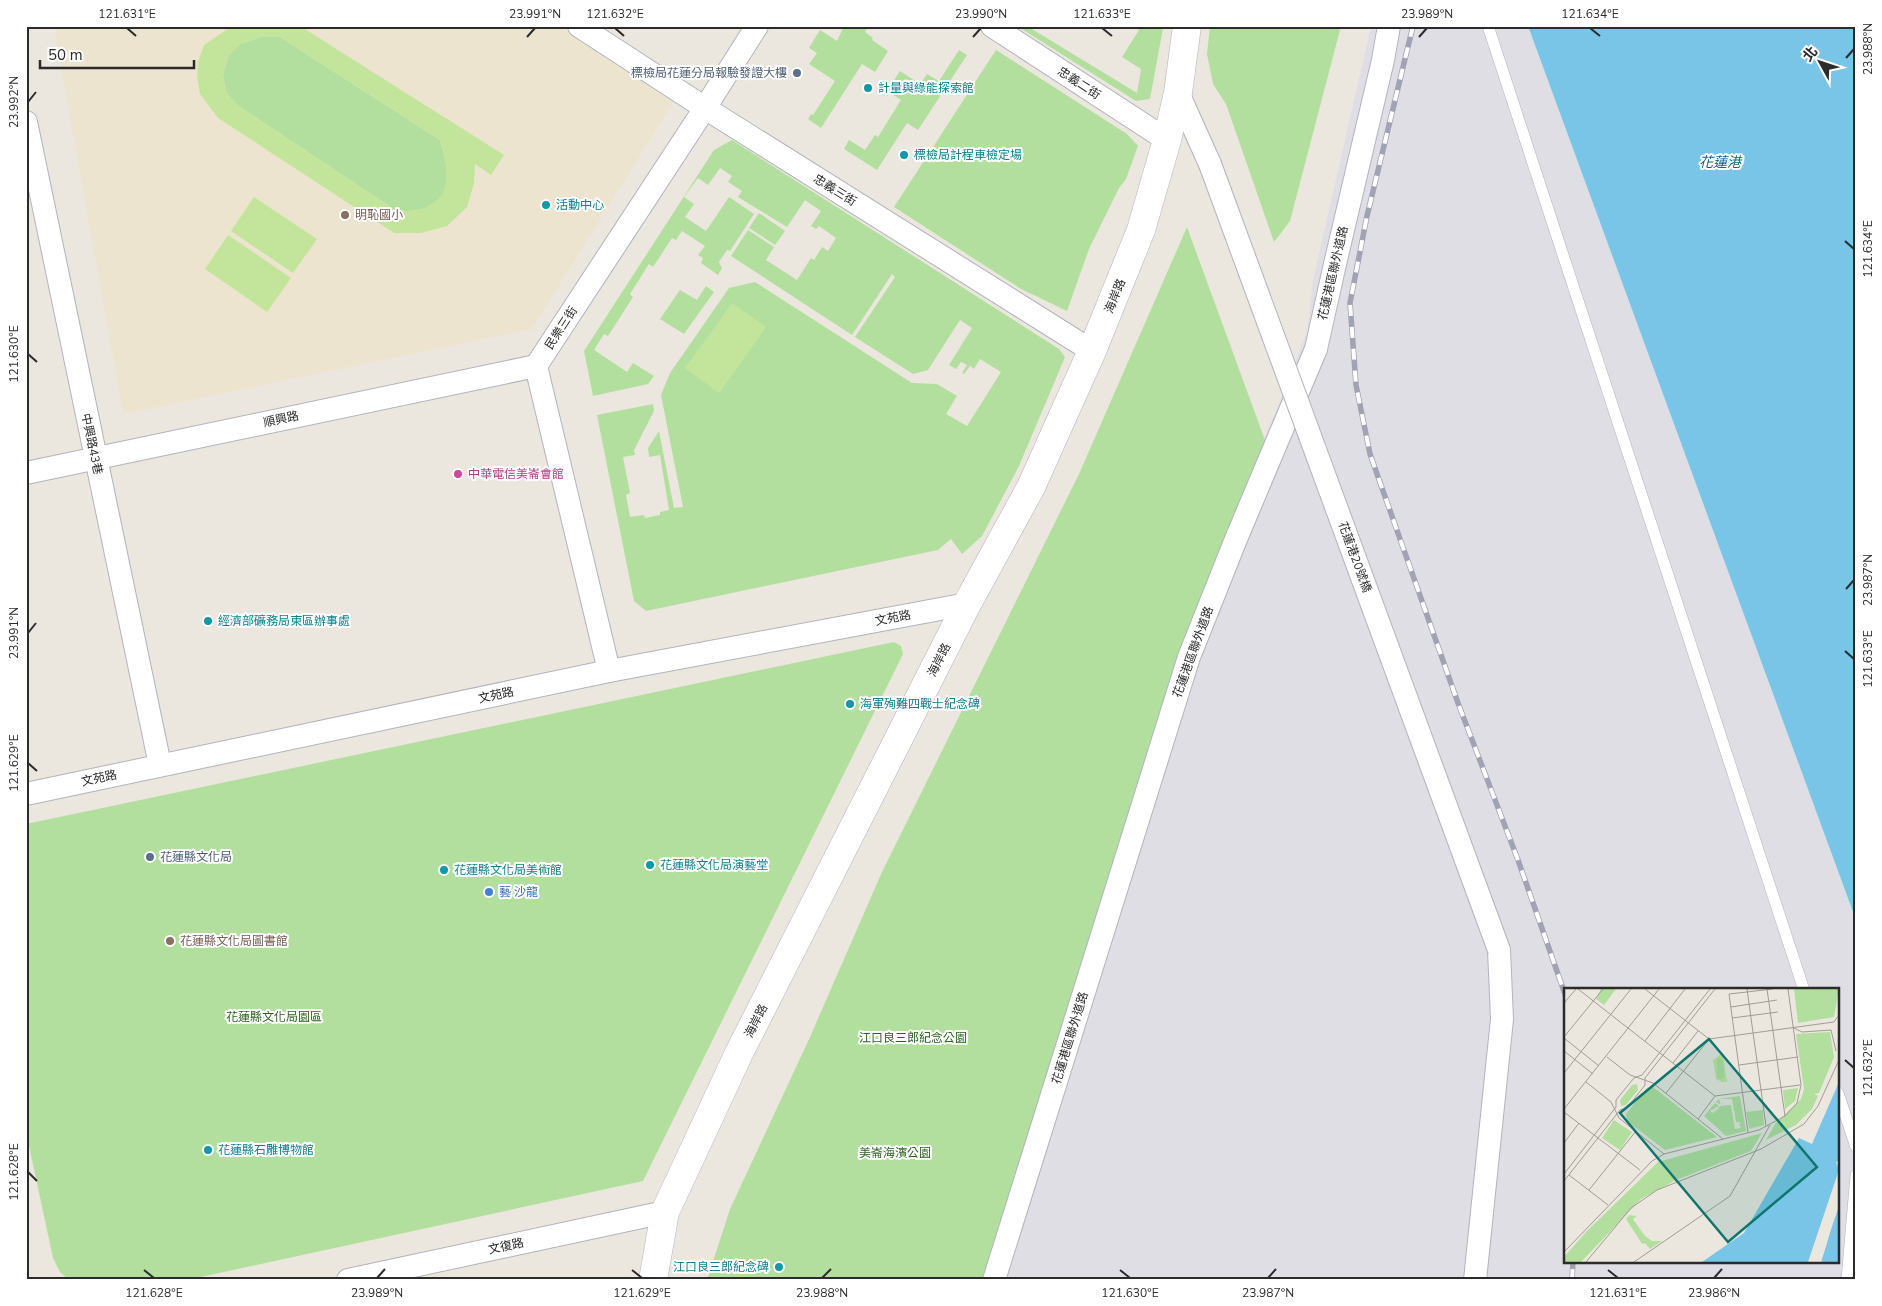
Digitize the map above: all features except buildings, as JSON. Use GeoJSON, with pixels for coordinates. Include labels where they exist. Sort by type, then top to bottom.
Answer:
{"type":"FeatureCollection","features":[{"type":"Feature","properties":{"kind":"main road","name":"海岸路"},"geometry":{"type":"LineString","coordinates":[[653,1280],[665,1212],[740,1054],[967,604],[1031,487],[1092,351],[1141,230],[1167,140],[1178,93],[1187,26]]}},
{"type":"Feature","properties":{"kind":"street","name":"忠義三街"},"geometry":{"type":"LineString","coordinates":[[579,26],[705,108],[1092,351]]}},
{"type":"Feature","properties":{"kind":"street","name":"民樂三街"},"geometry":{"type":"LineString","coordinates":[[536,366],[757,26]]}},
{"type":"Feature","properties":{"kind":"street","name":"忠義二街"},"geometry":{"type":"LineString","coordinates":[[992,26],[1167,140]]}},
{"type":"Feature","properties":{"kind":"street","name":"花蓮港區聯外道路"},"geometry":{"type":"LineString","coordinates":[[994,1280],[1190,657],[1236,539],[1316,349],[1334,264],[1383,60],[1389,26]]}},
{"type":"Feature","properties":{"kind":"street","name":"花蓮港20號橋"},"geometry":{"type":"LineString","coordinates":[[1178,93],[1210,164],[1499,950],[1502,1019],[1475,1280]]}},
{"type":"Feature","properties":{"kind":"street","name":"中興路43巷"},"geometry":{"type":"LineString","coordinates":[[26,122],[160,765]]}},
{"type":"Feature","properties":{"kind":"street","name":"順興路"},"geometry":{"type":"LineString","coordinates":[[26,473],[536,366]]}},
{"type":"Feature","properties":{"kind":"street"},"geometry":{"type":"LineString","coordinates":[[536,366],[609,671]]}},
{"type":"Feature","properties":{"kind":"street","name":"文苑路"},"geometry":{"type":"LineString","coordinates":[[26,794],[609,671],[967,604]]}},
{"type":"Feature","properties":{"kind":"street","name":"文復路"},"geometry":{"type":"LineString","coordinates":[[348,1280],[665,1212]]}},
{"type":"Feature","properties":{"kind":"lane"},"geometry":{"type":"LineString","coordinates":[[1488,26],[1803,988]]}},
{"type":"Feature","properties":{"kind":"lane"},"geometry":{"type":"LineString","coordinates":[[1840,1100],[1856,1147]]}},
{"type":"Feature","properties":{"kind":"lane"},"geometry":{"type":"LineString","coordinates":[[1847,1280],[1856,1175]]}},
{"type":"Feature","properties":{"kind":"shaded area","name":"明恥國小"},"geometry":{"type":"Polygon","coordinates":[[[60,26],[558,26],[674,101],[532,329],[123,414],[55,34],[60,26]]]}},
{"type":"Feature","properties":{"kind":"shaded area"},"geometry":{"type":"Polygon","coordinates":[[[1371,26],[1528,26],[1856,920],[1856,1280],[987,1280],[1230,514],[1276,411],[1307,332],[1313,280],[1371,26]]]}},
{"type":"Feature","properties":{"kind":"green space"},"geometry":{"type":"Polygon","coordinates":[[[232,26],[300,26],[504,155],[491,175],[475,164],[474,183],[467,207],[447,226],[421,233],[394,233],[218,118],[200,94],[197,76],[198,62],[204,45],[232,26]],[[260,37],[240,44],[228,56],[223,75],[226,92],[237,105],[398,212],[422,209],[435,203],[445,188],[446,179],[445,159],[440,140],[280,37],[260,37]]]}},
{"type":"Feature","properties":{"kind":"green space"},"geometry":{"type":"Polygon","coordinates":[[[844,26],[869,26],[865,32],[873,38],[872,40],[888,51],[875,72],[862,64],[821,128],[808,119],[811,114],[813,115],[835,81],[809,64],[817,53],[809,48],[820,30],[837,41],[844,26]]]}},
{"type":"Feature","properties":{"kind":"green space"},"geometry":{"type":"Polygon","coordinates":[[[1017,26],[1027,26],[1137,93],[1141,69],[1122,57],[1139,30],[1135,26],[1161,26],[1163,28],[1150,99],[1136,101],[1017,26]]]}},
{"type":"Feature","properties":{"kind":"green space"},"geometry":{"type":"Polygon","coordinates":[[[1210,26],[1341,26],[1290,221],[1274,242],[1226,104],[1213,84],[1207,54],[1210,26]]]}},
{"type":"Feature","properties":{"kind":"green space"},"geometry":{"type":"Polygon","coordinates":[[[260,37],[280,37],[440,140],[447,169],[447,179],[441,196],[435,203],[425,208],[398,212],[237,105],[226,92],[223,75],[228,56],[240,44],[260,37]]]}},
{"type":"Feature","properties":{"kind":"green space"},"geometry":{"type":"Polygon","coordinates":[[[959,50],[967,55],[918,130],[907,123],[877,170],[844,149],[849,140],[865,150],[875,135],[878,137],[901,100],[887,91],[900,71],[920,84],[927,74],[939,81],[959,50]]]}},
{"type":"Feature","properties":{"kind":"green space"},"geometry":{"type":"Polygon","coordinates":[[[996,50],[1127,134],[1138,146],[1126,179],[1119,188],[1089,249],[1067,311],[1021,289],[894,207],[996,50]]]}},
{"type":"Feature","properties":{"kind":"green space"},"geometry":{"type":"Polygon","coordinates":[[[732,140],[1059,349],[1065,357],[1019,466],[982,536],[962,554],[951,539],[938,550],[646,611],[634,601],[597,415],[653,404],[654,411],[634,450],[635,455],[623,457],[630,493],[626,495],[630,517],[644,515],[645,518],[660,515],[660,512],[669,510],[660,455],[649,457],[648,448],[659,431],[674,508],[683,507],[661,395],[670,373],[729,288],[755,282],[912,383],[937,384],[957,396],[946,414],[967,426],[1001,372],[980,359],[974,369],[970,366],[964,374],[962,373],[967,365],[961,362],[956,369],[949,365],[972,328],[960,320],[928,370],[913,374],[855,337],[895,277],[892,274],[852,335],[731,256],[748,230],[774,247],[766,260],[797,280],[811,258],[814,260],[822,247],[828,251],[836,238],[819,226],[816,229],[811,226],[821,211],[805,200],[787,227],[738,197],[742,191],[728,182],[732,176],[720,168],[708,185],[698,178],[684,197],[694,204],[685,217],[706,231],[729,197],[754,214],[730,251],[727,250],[719,262],[722,268],[718,275],[701,263],[703,258],[698,255],[705,246],[682,231],[676,240],[672,238],[653,267],[649,264],[630,294],[633,297],[608,336],[604,334],[594,350],[627,372],[633,363],[654,376],[648,384],[593,396],[584,351],[714,150],[732,140]]]}},
{"type":"Feature","properties":{"kind":"green space"},"geometry":{"type":"Polygon","coordinates":[[[254,197],[317,239],[293,273],[231,231],[254,197]]]}},
{"type":"Feature","properties":{"kind":"green space"},"geometry":{"type":"Polygon","coordinates":[[[759,213],[785,231],[775,245],[749,228],[759,213]]]}},
{"type":"Feature","properties":{"kind":"green space","name":"美崙海濱公園"},"geometry":{"type":"Polygon","coordinates":[[[1187,227],[1266,443],[987,1280],[707,1280],[730,1209],[810,1037],[882,872],[1079,474],[1187,227]]]}},
{"type":"Feature","properties":{"kind":"green space"},"geometry":{"type":"Polygon","coordinates":[[[228,235],[291,278],[267,312],[205,269],[228,235]]]}},
{"type":"Feature","properties":{"kind":"green space"},"geometry":{"type":"Polygon","coordinates":[[[706,286],[714,292],[684,334],[660,319],[680,290],[697,300],[706,286]]]}},
{"type":"Feature","properties":{"kind":"green space"},"geometry":{"type":"Polygon","coordinates":[[[732,303],[766,327],[719,393],[685,368],[732,303]]]}},
{"type":"Feature","properties":{"kind":"green space","name":"花蓮縣文化局園區"},"geometry":{"type":"Polygon","coordinates":[[[894,642],[901,646],[903,654],[643,1181],[187,1280],[69,1280],[60,1272],[53,1258],[26,1132],[26,824],[894,642]]]}},
{"type":"Feature","properties":{"kind":"water","name":"花蓮港"},"geometry":{"type":"Polygon","coordinates":[[[1528,26],[1856,26],[1856,920],[1528,26]]]}},
{"type":"Feature","properties":{"kind":"railway"},"geometry":{"type":"LineString","coordinates":[[1413,26],[1367,216],[1350,303],[1356,385],[1370,454],[1458,703],[1518,860],[1564,991]]}},
{"type":"Feature","properties":{"kind":"railway"},"geometry":{"type":"LineString","coordinates":[[1572,1280],[1573,1264]]}},
{"type":"Feature","properties":{"kind":"place","name":"標檢局花蓮分局報驗發證大樓"},"geometry":{"type":"Point","coordinates":[797,73]}},
{"type":"Feature","properties":{"kind":"place","name":"計量與綠能探索館"},"geometry":{"type":"Point","coordinates":[868,88]}},
{"type":"Feature","properties":{"kind":"place","name":"標檢局計程車檢定場"},"geometry":{"type":"Point","coordinates":[904,155]}},
{"type":"Feature","properties":{"kind":"place","name":"活動中心"},"geometry":{"type":"Point","coordinates":[546,205]}},
{"type":"Feature","properties":{"kind":"place","name":"明恥國小"},"geometry":{"type":"Point","coordinates":[345,215]}},
{"type":"Feature","properties":{"kind":"place","name":"中華電信美崙會館"},"geometry":{"type":"Point","coordinates":[458,474]}},
{"type":"Feature","properties":{"kind":"place","name":"經濟部礦務局東區辦事處"},"geometry":{"type":"Point","coordinates":[208,621]}},
{"type":"Feature","properties":{"kind":"place","name":"海軍殉難四戰士紀念碑"},"geometry":{"type":"Point","coordinates":[850,704]}},
{"type":"Feature","properties":{"kind":"place","name":"花蓮縣文化局"},"geometry":{"type":"Point","coordinates":[150,857]}},
{"type":"Feature","properties":{"kind":"place","name":"花蓮縣文化局演藝堂"},"geometry":{"type":"Point","coordinates":[650,865]}},
{"type":"Feature","properties":{"kind":"place","name":"花蓮縣文化局美術館"},"geometry":{"type":"Point","coordinates":[444,870]}},
{"type":"Feature","properties":{"kind":"place","name":"藝 沙龍"},"geometry":{"type":"Point","coordinates":[489,892]}},
{"type":"Feature","properties":{"kind":"place","name":"花蓮縣文化局圖書館"},"geometry":{"type":"Point","coordinates":[170,941]}},
{"type":"Feature","properties":{"kind":"place","name":"花蓮縣石雕博物館"},"geometry":{"type":"Point","coordinates":[208,1150]}},
{"type":"Feature","properties":{"kind":"place","name":"江口良三郎紀念碑"},"geometry":{"type":"Point","coordinates":[779,1267]}},
{"type":"Feature","properties":{"kind":"park label","name":"江口良三郎紀念公園"},"geometry":{"type":"Point","coordinates":[913,1038]}}]}
